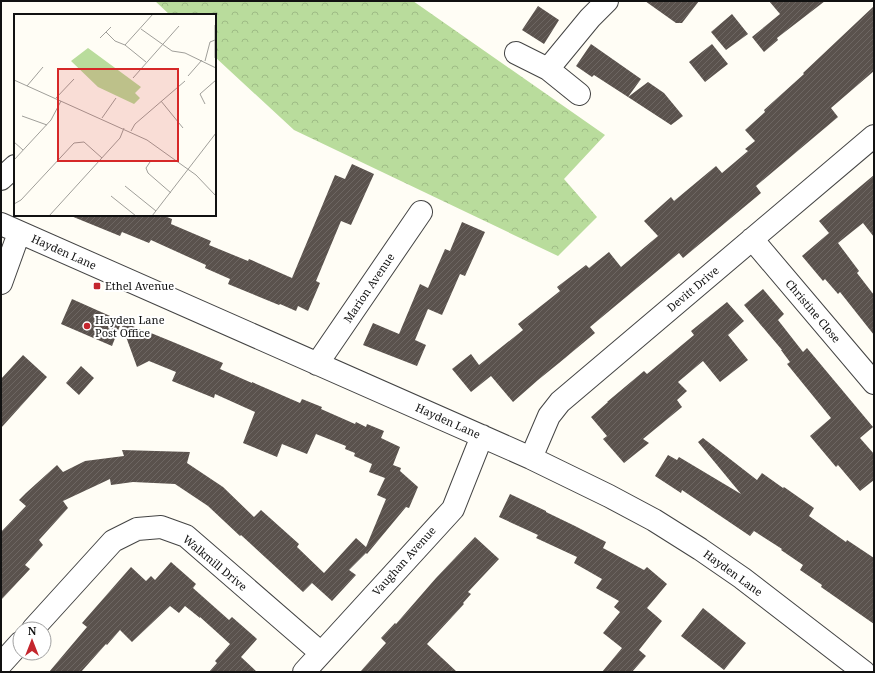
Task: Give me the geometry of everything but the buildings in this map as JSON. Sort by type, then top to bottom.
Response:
[{"type":"street","points":[[548,69],[590,18],[607,1]]},
{"type":"street","points":[[516,53],[548,69],[579,94]]},
{"type":"street","name":"Devitt Drive","points":[[531,458],[549,416],[560,402],[874,136]]},
{"type":"street","points":[[1,179],[14,167]]},
{"type":"street","name":"Marion Avenue","points":[[318,364],[421,212]]},
{"type":"street","points":[[1,283],[10,228]]},
{"type":"street","name":"Hayden Lane","points":[[10,228],[482,436],[609,496],[654,520],[700,549],[742,578],[864,672]]},
{"type":"street","name":"Christine Close","points":[[752,239],[874,383]]},
{"type":"street","name":"Vaughan Avenue","points":[[304,672],[453,509],[482,436]]},
{"type":"street","name":"Walkmill Drive","points":[[40,621],[113,541],[137,529],[161,528],[186,536],[321,653]]},
{"type":"street","points":[[1,664],[12,652]]},
{"type":"green space","points":[[155,1],[413,1],[605,135],[564,179],[597,217],[558,256],[294,130],[216,58],[216,14],[169,14]]},
{"type":"place","name":"Ethel Avenue","points":[[97,286]]},
{"type":"place","name":"Hayden Lane Post Office","points":[[87,326]]}]
